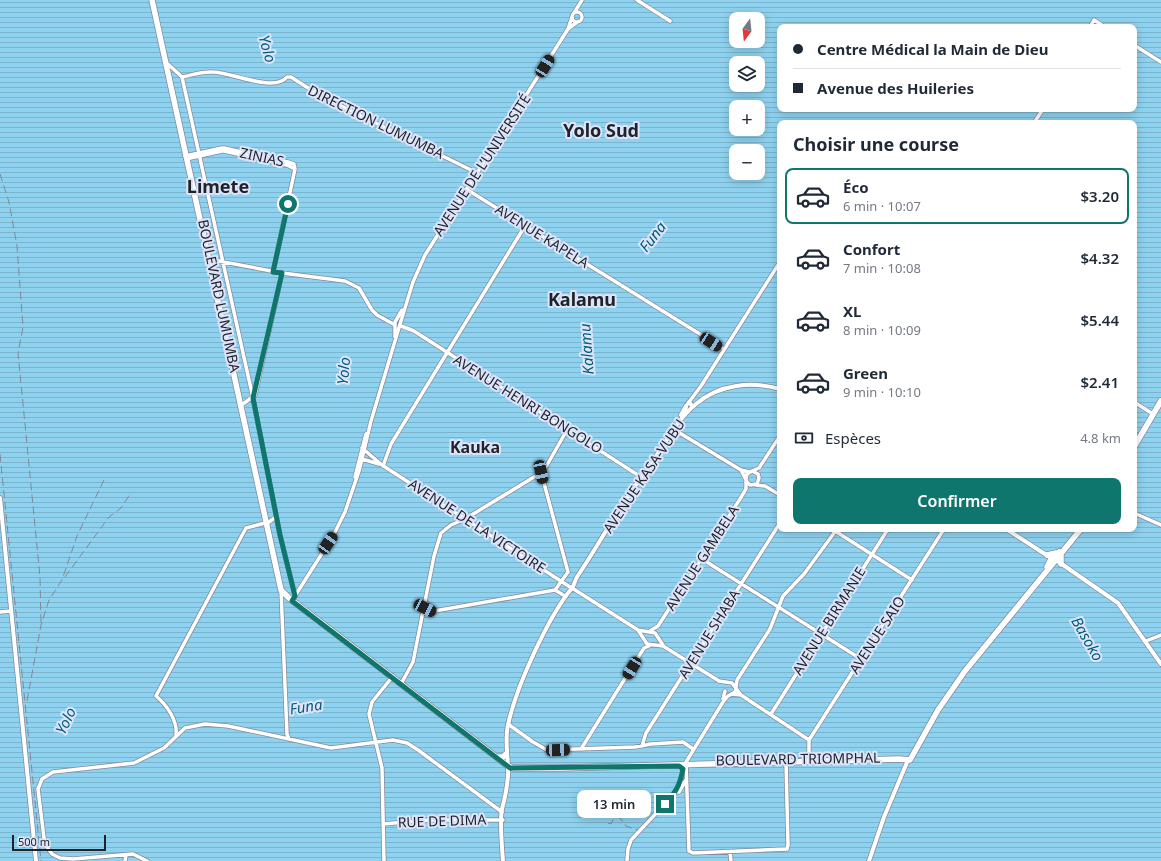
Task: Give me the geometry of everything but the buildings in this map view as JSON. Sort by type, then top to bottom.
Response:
[{"type":"highway","name":"BOULEVARD LUMUMBA","points":[[153,0],[187,157]]},
{"type":"highway","name":"BOULEVARD LUMUMBA","points":[[153,0],[243,404],[260,488]]},
{"type":"highway","name":"BOULEVARD LUMUMBA","points":[[210,259],[260,488],[288,596]]},
{"type":"highway","points":[[1137,438],[1161,400]]},
{"type":"highway","points":[[1137,442],[1152,414]]},
{"type":"highway","points":[[901,758],[904,761],[909,759],[938,710],[961,677],[1052,561],[1077,532]]},
{"type":"highway","points":[[1052,561],[1061,551]]},
{"type":"highway","points":[[284,602],[288,596],[499,757],[508,771]]},
{"type":"highway","points":[[454,724],[508,771]]},
{"type":"highway","points":[[499,757],[503,757],[506,753]]},
{"type":"highway","name":"BOULEVARD TRIOMPHAL","points":[[508,771],[515,766],[684,768],[809,760],[909,759]]},
{"type":"highway","name":"BOULEVARD TRIOMPHAL","points":[[508,771],[674,765],[684,768]]},
{"type":"main road","name":"AVENUE KASA-VUBU","points":[[503,861],[502,812],[506,796],[508,771],[506,753],[508,724],[532,660],[565,596],[641,477],[689,407],[716,392],[737,386],[756,385],[777,388]]},
{"type":"main road","points":[[677,423],[681,415],[689,407]]},
{"type":"main road","points":[[0,498],[36,861]]},
{"type":"main road","points":[[1010,532],[1052,561],[1080,576],[1118,603],[1161,664]]},
{"type":"main road","points":[[870,861],[884,817],[909,759]]},
{"type":"street","points":[[568,30],[582,0]]},
{"type":"street","points":[[637,0],[670,21]]},
{"type":"street","points":[[575,13],[573,21],[576,23]]},
{"type":"street","points":[[568,30],[576,23],[580,22],[582,18],[581,14],[575,13]]},
{"type":"street","points":[[1092,24],[1094,20],[1100,24]]},
{"type":"street","name":"AVENUE DE L’UNIVERSITÉ","points":[[288,596],[338,528],[345,512],[360,468],[361,458],[365,450],[371,421],[394,345],[399,323],[413,282],[423,259],[472,179],[568,30]]},
{"type":"street","points":[[1137,47],[1161,62]]},
{"type":"street","points":[[168,64],[182,77],[253,398],[276,517],[288,596]]},
{"type":"street","name":"DIRECTION LUMUMBA","points":[[182,77],[214,72],[276,83],[283,81],[287,77],[291,78],[319,95],[472,170],[478,171]]},
{"type":"street","name":"ZINIAS","points":[[199,154],[223,150],[287,164],[294,164],[295,169],[273,272]]},
{"type":"street","points":[[187,157],[199,154]]},
{"type":"street","points":[[472,170],[472,179]]},
{"type":"street","name":"AVENUE KAPELA","points":[[466,189],[613,279],[724,350]]},
{"type":"street","points":[[383,465],[391,444],[434,375],[446,352],[525,226]]},
{"type":"street","points":[[210,259],[222,260],[273,272],[344,281],[359,288],[372,310],[389,321],[399,323]]},
{"type":"street","points":[[689,407],[777,267]]},
{"type":"street","points":[[243,404],[253,398],[282,273]]},
{"type":"street","name":"AVENUE HENRI BONGOLO","points":[[399,323],[414,331],[641,477]]},
{"type":"street","points":[[1137,404],[1152,414]]},
{"type":"street","points":[[371,421],[365,450],[383,465]]},
{"type":"street","points":[[673,429],[741,470],[756,472],[765,486],[777,494]]},
{"type":"street","points":[[384,861],[382,768],[369,712],[372,702],[398,680],[412,665],[440,536],[445,529],[462,518],[541,472],[567,430]]},
{"type":"street","points":[[759,468],[759,478],[755,485],[746,489],[746,480],[751,472],[759,468],[777,441]]},
{"type":"street","points":[[355,482],[361,458],[383,465]]},
{"type":"street","points":[[360,468],[363,465],[373,462]]},
{"type":"street","name":"AVENUE DE LA VICTOIRE","points":[[383,465],[462,518],[638,630]]},
{"type":"street","points":[[741,470],[749,484],[765,486]]},
{"type":"street","points":[[541,472],[568,572],[577,577]]},
{"type":"street","name":"AVENUE GAMBELA","points":[[657,627],[746,489]]},
{"type":"street","points":[[1137,514],[1161,525]]},
{"type":"street","points":[[176,737],[176,728],[172,716],[156,696],[246,528],[268,522],[276,517]]},
{"type":"street","name":"AVENUE SHABA","points":[[642,746],[646,732],[777,528]]},
{"type":"street","points":[[722,702],[732,694],[736,688],[737,680],[766,635],[784,594],[804,574],[834,532]]},
{"type":"street","points":[[838,532],[912,580]]},
{"type":"street","name":"AVENUE BIRMANIE","points":[[771,714],[886,532]]},
{"type":"street","name":"AVENUE SAIO","points":[[809,740],[942,532]]},
{"type":"street","points":[[702,558],[861,659]]},
{"type":"street","points":[[555,590],[568,572]]},
{"type":"street","points":[[423,613],[555,590],[565,596]]},
{"type":"street","name":"BOULEVARD LUMUMBA","points":[[286,708],[288,596]]},
{"type":"street","name":"BOULEVARD LUMUMBA","points":[[284,602],[287,737]]},
{"type":"street","points":[[425,602],[434,610]]},
{"type":"street","points":[[425,608],[434,610]]},
{"type":"street","points":[[0,612],[11,611]]},
{"type":"street","points":[[644,648],[644,639],[649,632],[657,627]]},
{"type":"street","points":[[581,749],[644,648],[652,644],[657,636],[657,627]]},
{"type":"street","points":[[638,630],[649,632],[657,636],[664,646]]},
{"type":"street","points":[[638,630],[644,639],[652,644],[664,646],[719,681],[734,684],[741,695],[809,740],[809,760]]},
{"type":"street","points":[[1146,641],[1161,635]]},
{"type":"street","points":[[1149,646],[1154,639]]},
{"type":"street","points":[[674,796],[692,749],[722,702],[726,685],[737,680]]},
{"type":"street","points":[[719,681],[725,690],[732,694],[741,695]]},
{"type":"street","points":[[147,861],[136,855],[65,859],[52,854],[45,842],[38,787],[44,777],[53,772],[134,764],[164,748],[188,726],[214,724],[287,737],[330,748],[393,740],[407,743],[502,812]]},
{"type":"street","points":[[508,724],[545,750],[642,746],[683,742],[692,749]]},
{"type":"street","points":[[507,731],[516,731]]},
{"type":"street","points":[[684,768],[687,777],[689,851],[693,853],[730,852],[788,848],[786,761]]},
{"type":"street","points":[[628,861],[628,849],[632,838],[679,791],[687,777],[684,768]]},
{"type":"street","points":[[684,768],[684,784],[687,791]]},
{"type":"street","points":[[29,788],[38,787]]},
{"type":"street","points":[[679,791],[687,791]]},
{"type":"street","name":"RUE DE DIMA","points":[[383,824],[430,820],[502,820]]},
{"type":"street","points":[[730,852],[731,861]]},
{"type":"street","points":[[125,861],[127,855]]},
{"type":"street","points":[[127,855],[143,861]]},
{"type":"water","points":[[0,0],[1161,0],[1161,861],[0,861]]},
{"type":"railway","points":[[0,174],[9,202],[17,246],[23,327],[18,353],[40,577],[41,625]]},
{"type":"railway","points":[[0,454],[41,861]]},
{"type":"railway","points":[[27,701],[41,625],[49,600],[62,580],[77,536],[104,480]]},
{"type":"railway","points":[[65,577],[109,517],[121,508],[130,494]]},
{"type":"railway","points":[[608,823],[611,824],[613,820],[618,817],[626,826],[638,830]]},
{"type":"district","name":"Yolo Sud","points":[[601,131]]},
{"type":"district","name":"Limete","points":[[218,187]]},
{"type":"district","name":"Kalamu","points":[[582,300]]},
{"type":"district","name":"Kauka","points":[[475,447]]},
{"type":"route","points":[[288,204],[273,272],[282,273],[255,396],[253,398],[280,535],[295,596],[292,601],[509,767],[674,765],[682,767],[683,769],[680,784],[677,791],[665,804]]},
{"type":"water label","name":"Yolo","points":[[267,49]]},
{"type":"water label","name":"Funa","points":[[653,237]]},
{"type":"water label","name":"Yolo","points":[[344,371]]},
{"type":"water label","name":"Basoko","points":[[1087,639]]},
{"type":"water label","name":"Funa","points":[[306,707]]},
{"type":"water label","name":"Yolo","points":[[66,721]]}]
